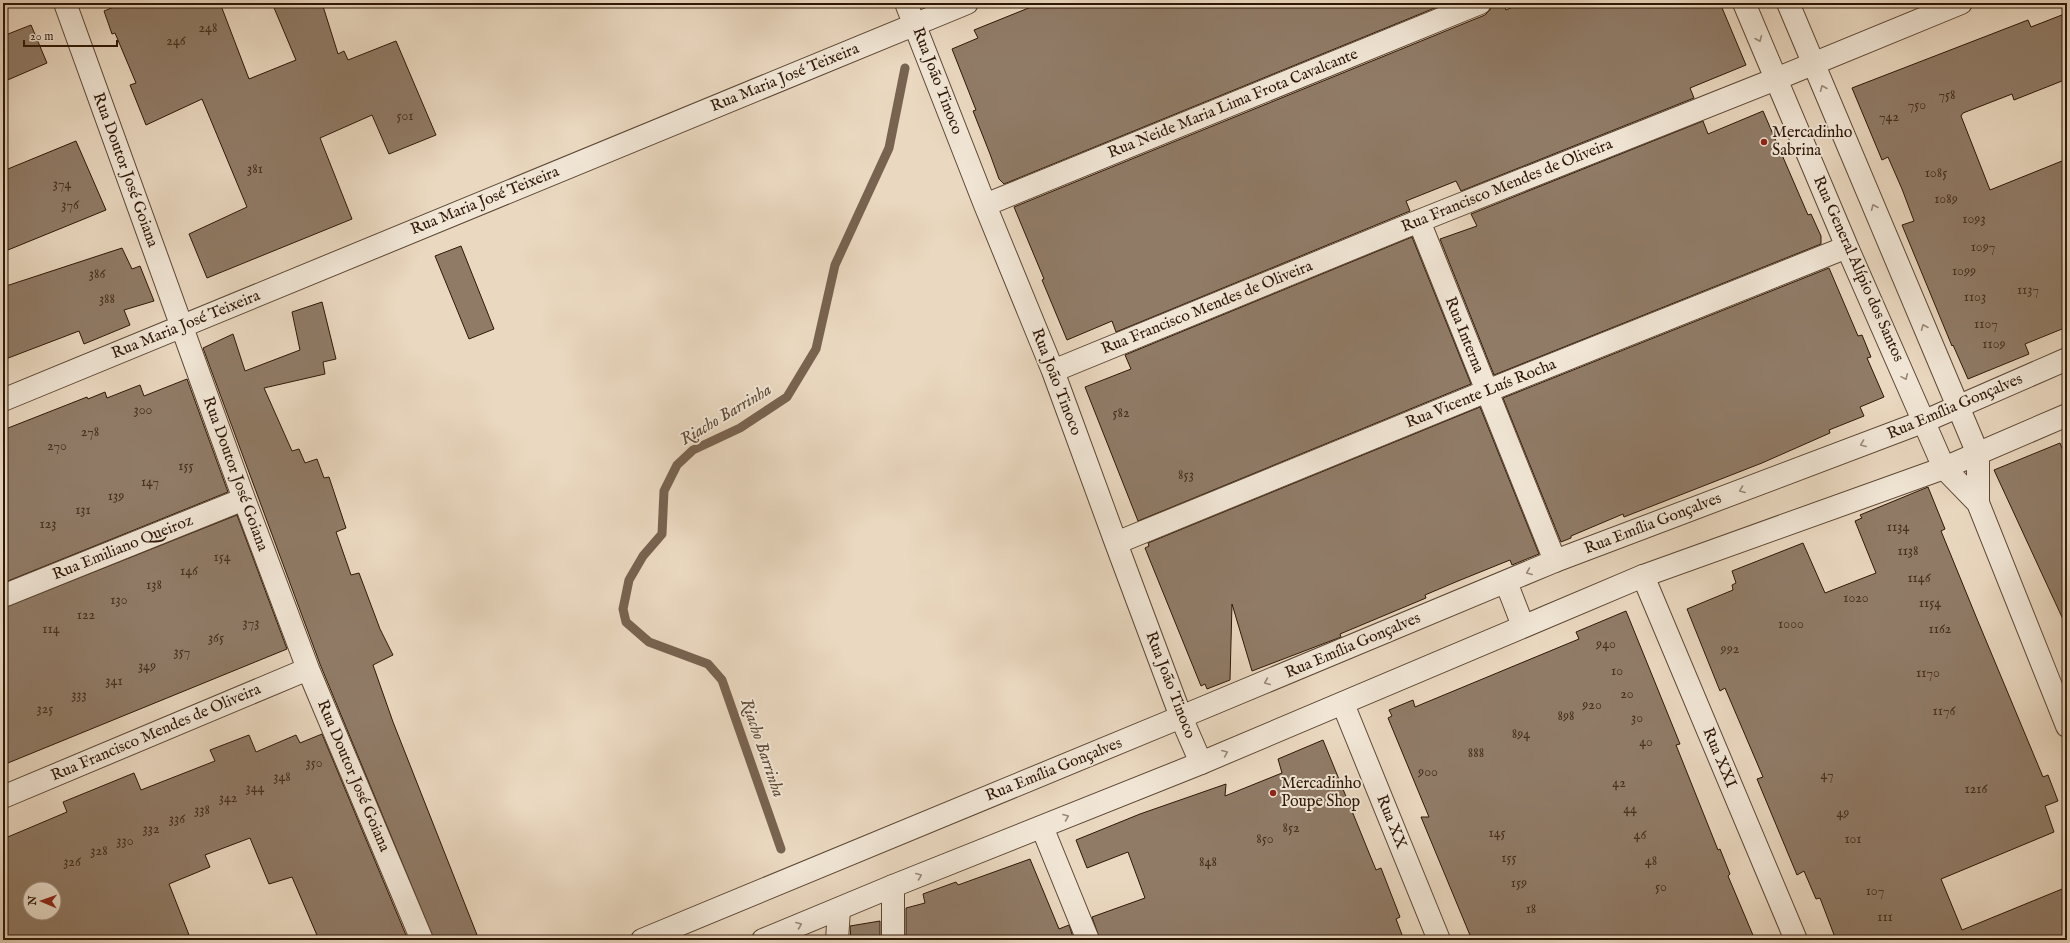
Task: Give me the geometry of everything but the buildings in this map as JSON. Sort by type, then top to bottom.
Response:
[{"type":"street","name":"Rua Doutor José Goiana","points":[[64,3],[244,499],[308,669],[422,940]]},
{"type":"street","name":"Rua João Tinoco","points":[[906,3],[985,205],[1053,371],[1116,543],[1201,764]]},
{"type":"street","name":"Rua Maria José Teixeira","points":[[3,400],[967,3]]},
{"type":"street","name":"Rua Neide Maria Lima Frota Cavalcante","points":[[985,205],[1480,3]]},
{"type":"street","name":"Rua General Alípio dos Santos","points":[[1744,3],[1847,247],[1925,421],[1944,468],[1978,503]]},
{"type":"street","name":"Rua General Alípio dos Santos","points":[[1788,3],[1978,454],[1978,503],[2067,726]]},
{"type":"street","name":"Rua Francisco Mendes de Oliveira","points":[[1053,371],[1419,220],[1776,79],[1961,3]]},
{"type":"street","name":"Rua Interna","points":[[1419,220],[1555,561]]},
{"type":"street","name":"Rua Vicente Luís Rocha","points":[[1116,543],[1487,391],[1847,247]]},
{"type":"street","name":"Rua Emília Gonçalves","points":[[642,940],[1555,561],[1958,408],[2067,359]]},
{"type":"street","points":[[763,940],[893,886],[1201,764],[1642,576],[1944,468],[2067,415]]},
{"type":"street","name":"Rua Emiliano Queiroz","points":[[3,596],[244,499]]},
{"type":"street","name":"Rua XXI","points":[[1642,576],[1796,940]]},
{"type":"street","points":[[1506,582],[1523,626]]},
{"type":"street","name":"Rua Francisco Mendes de Oliveira","points":[[3,798],[308,669]]},
{"type":"street","name":"Rua XX","points":[[1343,704],[1439,940]]},
{"type":"street","points":[[1042,827],[1088,940]]},
{"type":"street","points":[[893,886],[893,940]]},
{"type":"street","points":[[837,940],[839,909]]},
{"type":"waterway","name":"Riacho Barrinha","points":[[781,849],[722,680],[708,664],[649,642],[626,622],[623,609],[629,580],[643,556],[662,534],[664,491],[677,465],[693,450],[740,428],[787,397],[816,349],[835,265],[889,148],[905,68]]},
{"type":"place","name":"Mercadinho Sabrina","points":[[1764,142]]},
{"type":"place","name":"Mercadinho Poupe Shop","points":[[1273,793]]}]
